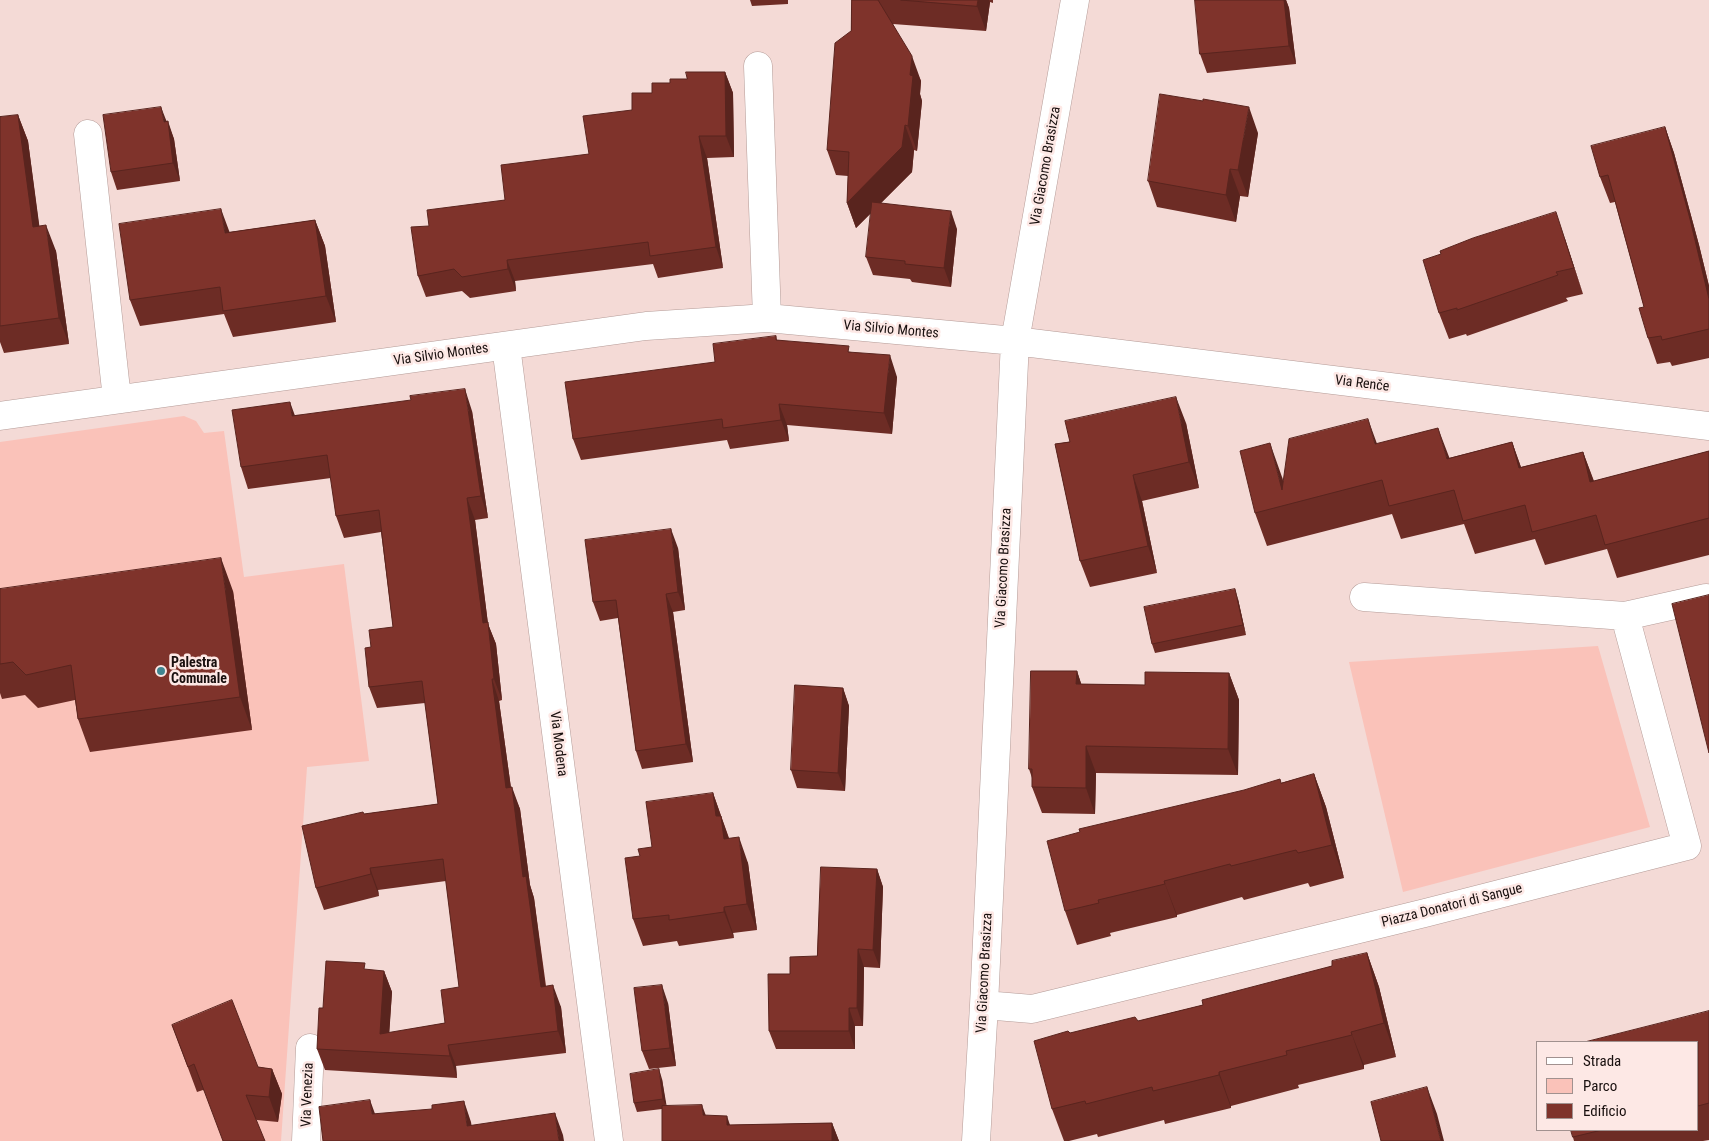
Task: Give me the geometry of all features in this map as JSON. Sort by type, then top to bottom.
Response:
[{"type":"street","name":"Via Giacomo Brasizza","points":[[976,1141],[1015,341],[1075,0]]},
{"type":"street","points":[[758,66],[766,318]]},
{"type":"street","points":[[88,134],[117,399]]},
{"type":"street","name":"Via Silvio Montes","points":[[0,416],[646,326],[766,318],[1015,341]]},
{"type":"street","name":"Via Renče","points":[[1015,341],[1709,426]]},
{"type":"street","name":"Via Modena","points":[[506,346],[609,1141]]},
{"type":"street","points":[[1364,597],[1625,616],[1706,598]]},
{"type":"street","name":"Piazza Donatori di Sangue","points":[[984,1006],[1032,1009],[1425,913],[1687,846],[1625,616]]},
{"type":"street","name":"Via Venezia","points":[[306,1141],[310,1048]]},
{"type":"green space","points":[[184,416],[196,421],[204,433],[224,431],[244,577],[344,564],[369,761],[307,767],[281,1141],[0,1141],[0,442]]},
{"type":"green space","points":[[1598,646],[1650,827],[1403,892],[1349,662]]},
{"type":"building","points":[[852,0],[878,0],[912,56],[910,75],[913,76],[908,126],[905,125],[902,147],[847,203],[849,152],[827,150],[835,43],[851,31]]},
{"type":"building","points":[[901,0],[978,0],[977,6]]},
{"type":"building","points":[[1195,0],[1284,0],[1289,46],[1200,54]]},
{"type":"building","points":[[686,72],[725,72],[726,136],[699,136],[716,247],[650,256],[648,242],[507,260],[508,269],[462,277],[454,269],[418,276],[411,227],[429,226],[427,210],[505,200],[501,165],[589,154],[583,116],[632,110],[632,93],[652,93],[652,83],[670,83],[670,79],[687,79]]},
{"type":"building","points":[[1160,94],[1249,107],[1238,170],[1230,169],[1226,195],[1148,181]]},
{"type":"building","points":[[161,107],[164,122],[168,121],[173,163],[111,172],[103,115]]},
{"type":"building","points":[[18,115],[33,227],[46,225],[59,318],[0,326],[0,117]]},
{"type":"building","points":[[1665,127],[1709,299],[1709,329],[1662,340],[1661,336],[1648,338],[1639,308],[1644,307],[1608,175],[1600,177],[1591,146]]},
{"type":"building","points":[[872,202],[951,211],[944,268],[866,257]]},
{"type":"building","points":[[221,209],[225,233],[315,220],[326,296],[223,311],[220,287],[130,300],[119,224]]},
{"type":"building","points":[[1556,212],[1574,268],[1556,272],[1558,275],[1457,310],[1457,308],[1439,313],[1423,260],[1441,254],[1440,251],[1473,238]]},
{"type":"building","points":[[776,336],[776,340],[849,346],[848,352],[890,355],[884,413],[779,404],[781,420],[723,428],[722,419],[573,439],[565,382],[715,362],[713,344]]},
{"type":"building","points":[[465,389],[481,496],[467,498],[483,623],[488,622],[494,679],[492,679],[506,788],[512,787],[523,877],[526,876],[541,987],[553,985],[558,1031],[448,1045],[450,1056],[317,1049],[319,1008],[323,1008],[326,961],[365,963],[364,969],[384,971],[380,1034],[445,1023],[441,990],[459,987],[443,859],[370,868],[371,874],[316,888],[302,826],[363,812],[364,814],[438,804],[422,681],[369,687],[365,648],[371,647],[369,630],[393,627],[379,510],[336,516],[327,455],[241,467],[232,410],[290,402],[292,416],[411,400],[410,396]]},
{"type":"building","points":[[1176,397],[1189,462],[1133,475],[1148,546],[1080,561],[1055,444],[1070,442],[1065,421]]},
{"type":"building","points":[[1368,419],[1375,444],[1438,428],[1447,459],[1512,442],[1519,468],[1583,452],[1590,482],[1709,451],[1709,518],[1605,545],[1596,515],[1532,532],[1525,505],[1463,521],[1454,490],[1389,506],[1382,480],[1255,513],[1240,451],[1270,443],[1282,490],[1289,439]]},
{"type":"building","points":[[671,529],[678,592],[666,594],[686,744],[636,751],[616,600],[593,602],[585,540]]},
{"type":"building","points":[[221,558],[240,697],[78,719],[71,665],[26,675],[13,662],[0,664],[0,589]]},
{"type":"building","points":[[1235,589],[1243,625],[1152,644],[1144,607]]},
{"type":"building","points":[[1709,595],[1709,753],[1672,604]]},
{"type":"building","points":[[1031,671],[1077,671],[1076,684],[1145,685],[1145,672],[1229,673],[1228,749],[1086,746],[1086,788],[1032,787],[1032,769],[1029,769]]},
{"type":"building","points":[[795,685],[843,688],[838,773],[791,770]]},
{"type":"building","points":[[1314,774],[1332,845],[1298,853],[1296,850],[1231,866],[1230,864],[1164,881],[1165,884],[1098,900],[1099,903],[1065,911],[1047,841],[1080,832],[1079,829],[1244,790],[1280,779],[1281,783]]},
{"type":"building","points":[[713,793],[716,816],[721,816],[724,839],[739,837],[747,904],[724,907],[724,912],[669,920],[669,915],[633,919],[625,858],[640,856],[638,849],[652,847],[646,802]]},
{"type":"building","points":[[821,867],[877,869],[873,950],[858,949],[857,1008],[849,1008],[849,1031],[769,1031],[768,974],[790,974],[790,957],[817,956]]},
{"type":"building","points":[[1367,953],[1384,1023],[1351,1032],[1352,1035],[1286,1051],[1287,1055],[1219,1072],[1219,1075],[1153,1091],[1152,1087],[1086,1104],[1085,1101],[1052,1109],[1034,1041],[1068,1031],[1070,1033],[1135,1017],[1138,1021],[1203,1005],[1202,1000],[1332,966],[1332,961]]},
{"type":"building","points":[[662,985],[670,1048],[642,1051],[634,988]]},
{"type":"building","points":[[232,1000],[258,1067],[272,1069],[269,1097],[246,1095],[265,1141],[223,1141],[194,1064],[188,1067],[172,1025]]},
{"type":"building","points":[[1709,1011],[1709,1103],[1699,1106],[1699,1041],[1589,1041]]},
{"type":"building","points":[[659,1069],[663,1099],[634,1103],[630,1074]]},
{"type":"building","points":[[1427,1087],[1441,1141],[1381,1141],[1371,1102]]},
{"type":"building","points":[[370,1100],[372,1114],[432,1109],[432,1105],[464,1101],[467,1126],[555,1113],[559,1141],[323,1141],[319,1107]]},
{"type":"building","points":[[702,1105],[703,1115],[727,1116],[727,1125],[832,1123],[832,1141],[662,1141],[662,1106]]},
{"type":"building","points":[[1571,1131],[1598,1131],[1573,1137]]},
{"type":"place","name":"Palestra Comunale","points":[[161,671]]}]
